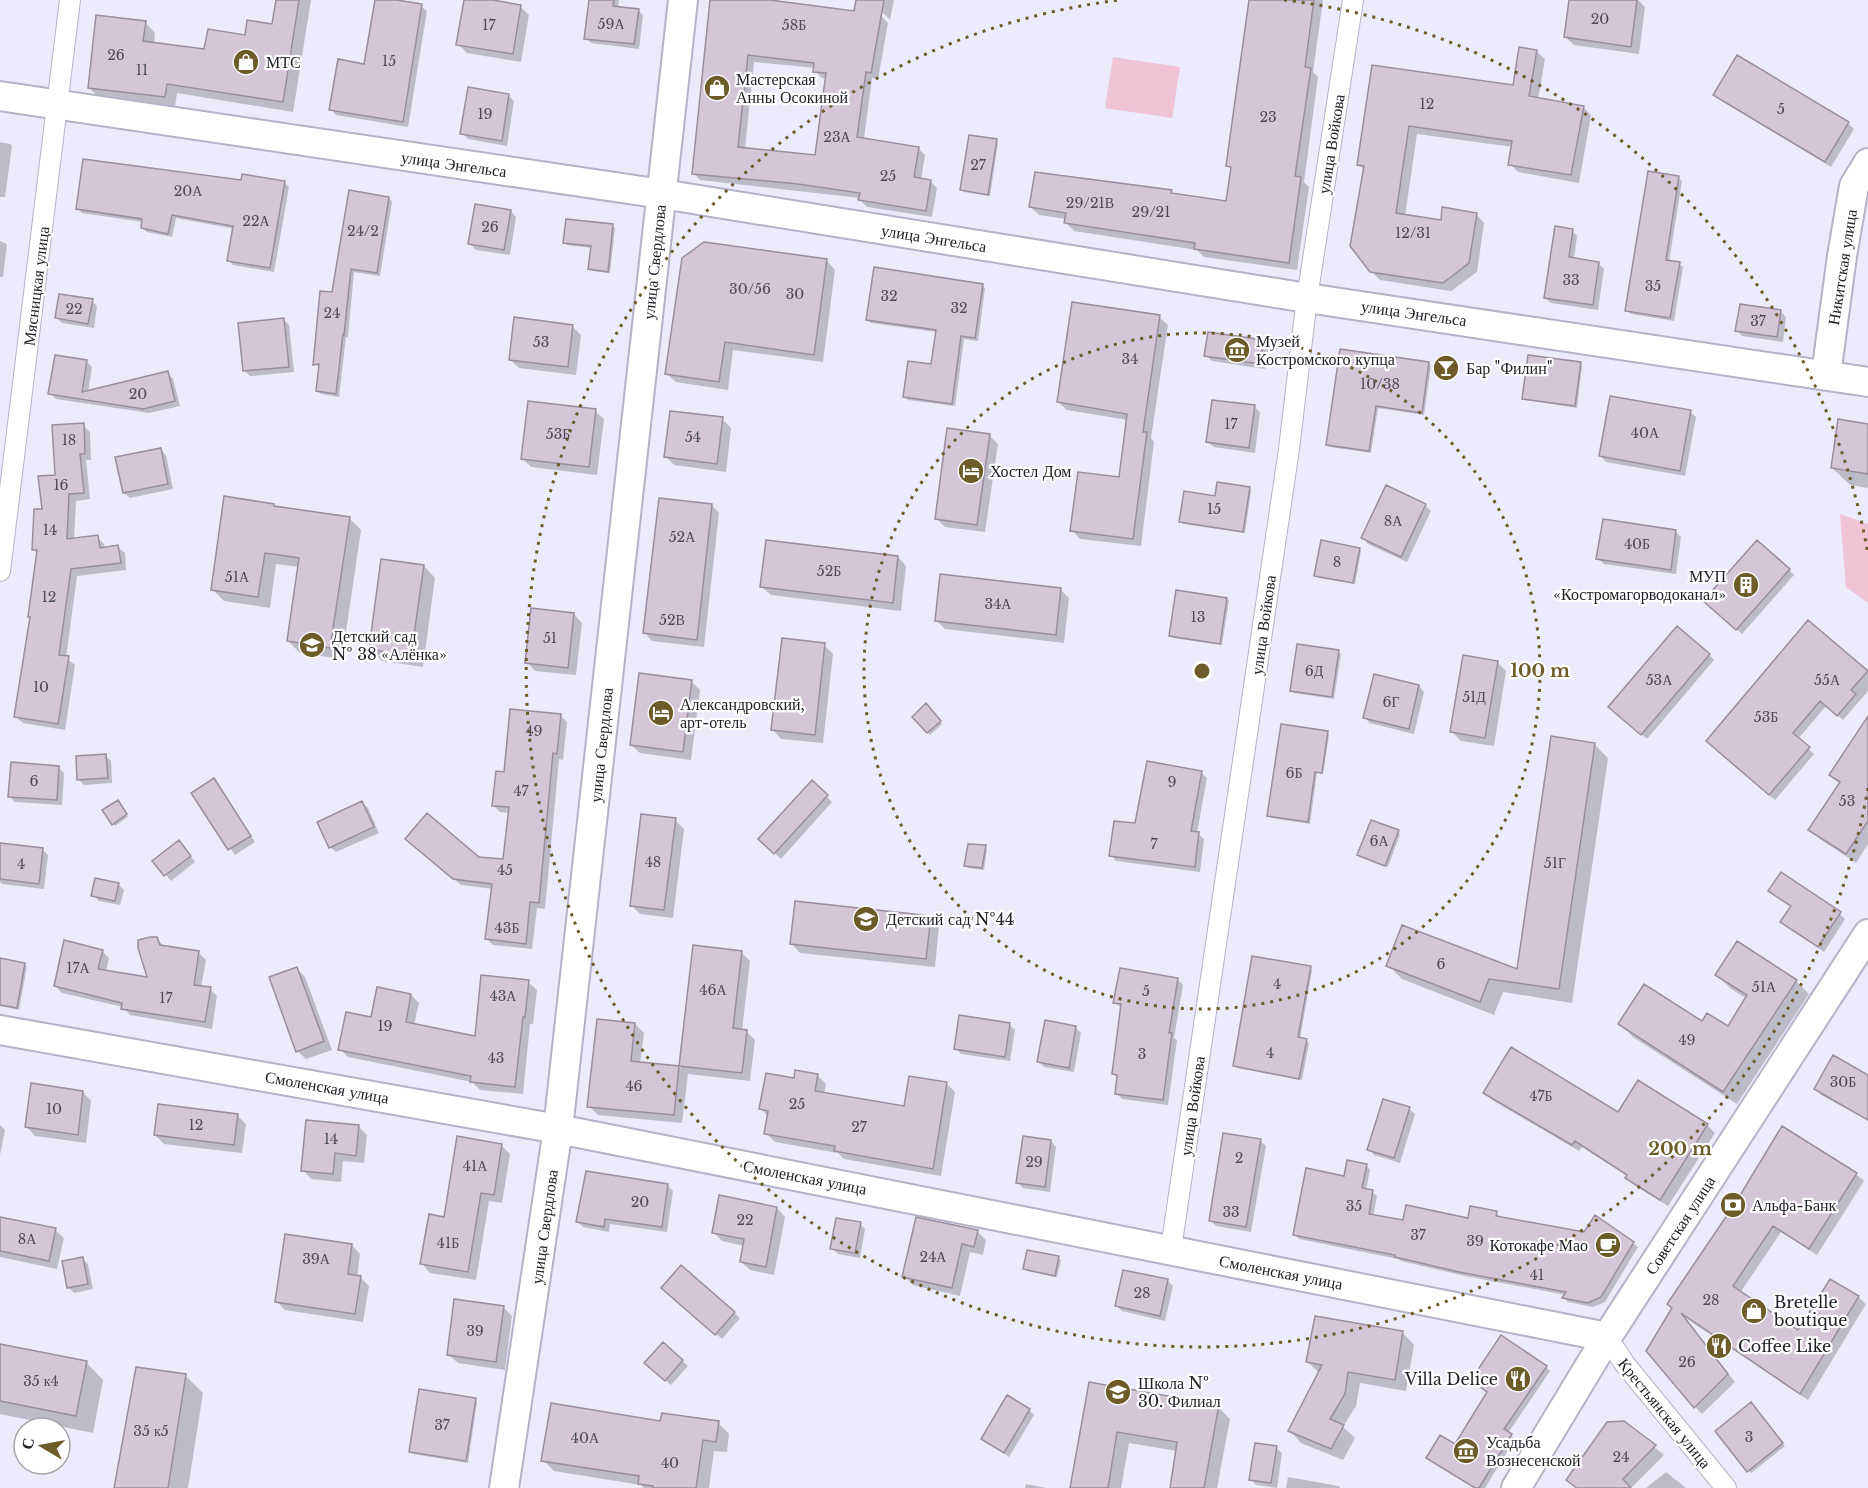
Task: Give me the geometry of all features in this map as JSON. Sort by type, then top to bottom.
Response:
[{"type":"street","name":"Мясницкая улица","points":[[0,572],[70,0]]},
{"type":"street","name":"улица Свердлова","points":[[504,1488],[558,1129],[683,0]]},
{"type":"street","name":"улица Войкова","points":[[1171,1249],[1289,449],[1307,298],[1353,0]]},
{"type":"street","name":"улица Энгельса","points":[[0,96],[662,194],[1307,298],[1868,382]]},
{"type":"street","name":"Никитская улица","points":[[1826,375],[1854,186],[1868,163]]},
{"type":"street","name":"Советская улица","points":[[1516,1488],[1607,1337],[1868,934]]},
{"type":"street","name":"Смоленская улица","points":[[0,1030],[558,1129],[1607,1337]]},
{"type":"street","name":"Крестьянская улица","points":[[1607,1337],[1624,1363],[1726,1488]]},
{"type":"shaded area","points":[[1113,57],[1180,67],[1172,118],[1105,108]]},
{"type":"shaded area","points":[[1840,514],[1868,524],[1868,603],[1846,587]]},
{"type":"building","points":[[276,0],[299,0],[283,102],[167,84],[165,97],[88,88],[96,15],[146,21],[143,41],[204,49],[208,29],[245,35],[247,20],[272,24]]},
{"type":"building","points":[[375,0],[397,0],[422,4],[403,122],[329,110],[338,59],[364,64]]},
{"type":"building","points":[[464,0],[493,0],[521,5],[513,54],[456,45]]},
{"type":"building","points":[[589,0],[614,0],[613,6],[639,9],[634,44],[584,39]]},
{"type":"building","points":[[710,0],[770,0],[854,11],[856,0],[884,0],[871,73],[866,72],[857,137],[919,147],[914,177],[931,180],[926,211],[858,200],[860,193],[798,184],[692,174]],"holes":[[[748,55],[814,63],[813,72],[826,73],[815,155],[738,147]]]},
{"type":"building","points":[[1249,0],[1314,0],[1305,67],[1311,68],[1295,176],[1301,177],[1289,263],[1194,249],[1195,243],[1064,223],[1066,213],[1029,207],[1035,172],[1172,190],[1171,193],[1226,201],[1231,167],[1226,166]]},
{"type":"building","points":[[1569,0],[1637,0],[1631,47],[1564,37]]},
{"type":"building","points":[[1519,47],[1537,50],[1529,96],[1584,106],[1571,175],[1508,165],[1512,141],[1409,126],[1396,213],[1441,220],[1442,207],[1477,213],[1469,263],[1443,283],[1370,272],[1350,246],[1364,166],[1357,165],[1372,65],[1513,85]]},
{"type":"building","points":[[1737,55],[1849,122],[1825,162],[1713,95]]},
{"type":"building","points":[[468,87],[509,94],[502,141],[460,134]]},
{"type":"building","points":[[969,135],[997,139],[988,195],[960,190]]},
{"type":"building","points":[[83,159],[241,180],[242,174],[285,181],[270,268],[227,261],[233,226],[172,215],[168,234],[141,228],[142,219],[76,209]]},
{"type":"building","points":[[1648,171],[1679,176],[1666,260],[1680,262],[1670,318],[1625,311]]},
{"type":"building","points":[[349,190],[389,197],[377,273],[351,269],[336,394],[316,391],[319,364],[313,365],[320,291],[332,292]]},
{"type":"building","points":[[475,204],[511,210],[504,250],[468,244]]},
{"type":"building","points":[[566,219],[613,224],[608,272],[588,269],[591,246],[563,243]]},
{"type":"building","points":[[1555,226],[1573,229],[1569,257],[1599,262],[1593,305],[1544,298]]},
{"type":"building","points":[[704,242],[827,259],[814,355],[725,342],[719,382],[665,374],[682,258]]},
{"type":"building","points":[[874,267],[983,284],[975,338],[961,336],[952,404],[903,397],[908,361],[931,364],[936,330],[866,320]]},
{"type":"building","points":[[59,294],[93,299],[88,324],[55,318]]},
{"type":"building","points":[[1072,302],[1160,315],[1143,432],[1147,432],[1133,539],[1070,531],[1078,472],[1119,477],[1127,414],[1057,402]]},
{"type":"building","points":[[1740,304],[1781,310],[1777,337],[1735,331]]},
{"type":"building","points":[[514,317],[573,325],[568,367],[509,360]]},
{"type":"building","points":[[284,318],[289,367],[243,371],[238,323]]},
{"type":"building","points":[[1208,332],[1264,340],[1260,364],[1204,356]]},
{"type":"building","points":[[1340,349],[1429,362],[1422,413],[1376,406],[1369,451],[1326,445]]},
{"type":"building","points":[[55,355],[87,360],[82,392],[168,371],[175,401],[143,409],[48,394]]},
{"type":"building","points":[[1528,355],[1581,362],[1575,406],[1522,399]]},
{"type":"building","points":[[1610,396],[1691,410],[1680,471],[1599,456]]},
{"type":"building","points":[[1212,400],[1255,405],[1249,448],[1206,442]]},
{"type":"building","points":[[528,401],[596,409],[589,467],[521,459]]},
{"type":"building","points":[[670,411],[723,417],[717,464],[664,457]]},
{"type":"building","points":[[1838,419],[1868,424],[1868,474],[1831,468]]},
{"type":"building","points":[[84,423],[85,454],[80,454],[84,493],[69,494],[67,539],[98,535],[100,548],[118,545],[121,563],[71,569],[59,655],[69,656],[58,724],[14,717],[30,617],[28,617],[37,550],[32,550],[34,509],[42,509],[38,476],[55,475],[52,425]]},
{"type":"building","points":[[947,428],[990,434],[977,525],[935,519]]},
{"type":"building","points":[[161,448],[168,484],[123,493],[115,457]]},
{"type":"building","points":[[1217,482],[1250,487],[1243,532],[1179,522],[1184,491],[1215,496]]},
{"type":"building","points":[[1386,485],[1426,504],[1401,557],[1361,538]]},
{"type":"building","points":[[224,496],[350,517],[330,648],[287,641],[299,558],[265,553],[258,597],[211,590]]},
{"type":"building","points":[[659,498],[712,504],[697,640],[643,633]]},
{"type":"building","points":[[1603,519],[1676,530],[1671,570],[1596,559]]},
{"type":"building","points":[[766,540],[898,556],[893,603],[760,587]]},
{"type":"building","points":[[1321,540],[1360,548],[1353,583],[1314,576]]},
{"type":"building","name":"МУП «Костромагорводоканал»","points":[[1757,540],[1790,569],[1736,630],[1703,601]]},
{"type":"building","points":[[381,559],[424,565],[411,656],[369,649]]},
{"type":"building","points":[[940,574],[1061,588],[1056,635],[935,621]]},
{"type":"building","points":[[1176,590],[1227,598],[1220,644],[1169,636]]},
{"type":"building","points":[[531,608],[574,613],[568,668],[525,663]]},
{"type":"building","points":[[1808,620],[1868,671],[1851,690],[1856,694],[1837,716],[1820,701],[1793,733],[1810,747],[1769,795],[1706,741]]},
{"type":"building","points":[[1677,626],[1710,654],[1641,735],[1608,707]]},
{"type":"building","points":[[782,638],[825,643],[815,735],[771,730]]},
{"type":"building","points":[[1297,644],[1339,650],[1332,697],[1290,691]]},
{"type":"building","points":[[1463,655],[1498,661],[1485,738],[1450,732]]},
{"type":"building","name":"Александровский, арт-отель","points":[[639,673],[692,680],[683,752],[630,745]]},
{"type":"building","points":[[1374,674],[1419,685],[1409,729],[1363,718]]},
{"type":"building","points":[[926,703],[941,721],[927,733],[912,717]]},
{"type":"building","points":[[510,709],[561,714],[557,754],[553,753],[539,903],[530,902],[526,944],[485,939],[492,884],[453,879],[405,839],[427,813],[479,857],[503,859],[509,807],[492,806],[496,771],[504,772]]},
{"type":"building","points":[[1868,716],[1868,821],[1846,854],[1808,830],[1840,782],[1829,775]]},
{"type":"building","points":[[1281,724],[1328,731],[1322,773],[1315,772],[1308,822],[1267,816]]},
{"type":"building","points":[[1551,736],[1595,743],[1559,989],[1489,979],[1480,1002],[1386,966],[1402,925],[1517,969]]},
{"type":"building","points":[[106,754],[108,778],[77,780],[76,756]]},
{"type":"building","points":[[1147,761],[1202,771],[1191,831],[1199,832],[1195,867],[1109,856],[1114,821],[1135,823]]},
{"type":"building","points":[[11,762],[59,766],[57,800],[8,797]]},
{"type":"building","points":[[214,778],[251,836],[228,850],[191,793]]},
{"type":"building","points":[[812,780],[828,795],[774,854],[758,839]]},
{"type":"building","points":[[118,800],[127,814],[112,825],[102,810]]},
{"type":"building","points":[[362,801],[374,827],[329,848],[317,822]]},
{"type":"building","points":[[641,814],[676,818],[664,910],[630,906]]},
{"type":"building","points":[[1371,820],[1399,830],[1385,866],[1357,855]]},
{"type":"building","points":[[179,840],[191,856],[164,876],[152,861]]},
{"type":"building","points":[[0,843],[43,848],[39,884],[0,879]]},
{"type":"building","points":[[968,844],[986,845],[982,868],[964,866]]},
{"type":"building","points":[[1781,872],[1841,912],[1818,947],[1780,922],[1791,906],[1768,891]]},
{"type":"building","points":[[95,878],[119,883],[115,901],[91,896]]},
{"type":"building","points":[[795,901],[931,916],[926,959],[790,944]]},
{"type":"building","points":[[157,937],[160,945],[199,951],[194,985],[211,987],[205,1022],[121,1009],[122,1003],[54,986],[64,940],[103,950],[98,969],[147,977],[138,948],[138,940]]},
{"type":"building","points":[[1737,941],[1797,980],[1723,1092],[1618,1024],[1644,984],[1702,1021],[1707,1013],[1728,1026],[1747,995],[1715,975]]},
{"type":"building","points":[[693,945],[742,951],[733,1028],[747,1030],[742,1073],[679,1066]]},
{"type":"building","points":[[1252,956],[1311,966],[1298,1037],[1307,1039],[1299,1079],[1233,1066]]},
{"type":"building","points":[[0,958],[25,963],[17,1008],[0,1005]]},
{"type":"building","points":[[297,967],[324,1041],[296,1052],[269,977]]},
{"type":"building","points":[[1120,968],[1178,978],[1169,1033],[1172,1033],[1163,1100],[1115,1094],[1117,1075],[1112,1074],[1121,1004],[1113,1003]]},
{"type":"building","points":[[481,975],[529,980],[515,1087],[470,1082],[471,1076],[338,1050],[346,1012],[371,1017],[377,987],[411,994],[406,1022],[475,1036]]},
{"type":"building","points":[[959,1015],[1010,1023],[1005,1057],[954,1049]]},
{"type":"building","points":[[597,1019],[635,1023],[631,1061],[679,1066],[674,1115],[587,1107]]},
{"type":"building","points":[[1045,1020],[1076,1026],[1069,1068],[1037,1062]]},
{"type":"building","points":[[1511,1047],[1618,1112],[1638,1080],[1708,1124],[1660,1200],[1625,1178],[1627,1175],[1575,1141],[1572,1145],[1483,1093]]},
{"type":"building","points":[[1833,1055],[1868,1075],[1868,1120],[1814,1089]]},
{"type":"building","points":[[795,1070],[818,1074],[815,1091],[904,1106],[909,1076],[947,1082],[933,1169],[834,1151],[835,1146],[764,1134],[768,1111],[759,1109],[766,1073],[794,1078]]},
{"type":"building","points":[[31,1083],[83,1091],[78,1135],[25,1127]]},
{"type":"building","points":[[1383,1099],[1410,1107],[1394,1158],[1367,1150]]},
{"type":"building","points":[[158,1104],[238,1114],[234,1145],[154,1135]]},
{"type":"building","points":[[306,1120],[359,1125],[356,1156],[335,1153],[333,1174],[301,1171]]},
{"type":"building","points":[[1782,1126],[1857,1173],[1809,1249],[1773,1226],[1733,1286],[1798,1330],[1830,1279],[1859,1296],[1800,1394],[1681,1313],[1728,1374],[1694,1408],[1646,1351],[1672,1308],[1667,1304],[1736,1202]]},
{"type":"building","points":[[1223,1133],[1261,1139],[1246,1227],[1209,1221]]},
{"type":"building","points":[[457,1136],[502,1144],[494,1195],[481,1193],[468,1272],[420,1264],[429,1214],[444,1217]]},
{"type":"building","points":[[1023,1136],[1051,1140],[1045,1187],[1016,1183]]},
{"type":"building","points":[[1347,1160],[1367,1164],[1362,1188],[1373,1190],[1369,1214],[1403,1220],[1406,1205],[1468,1218],[1470,1206],[1497,1211],[1496,1216],[1584,1232],[1595,1215],[1634,1242],[1601,1297],[1588,1303],[1562,1298],[1566,1292],[1459,1272],[1395,1257],[1395,1255],[1293,1235],[1306,1168],[1344,1176]]},
{"type":"building","points":[[586,1171],[668,1184],[662,1227],[605,1219],[604,1227],[576,1222]]},
{"type":"building","points":[[719,1195],[777,1207],[766,1267],[740,1262],[744,1239],[712,1233]]},
{"type":"building","points":[[0,1217],[56,1228],[49,1261],[0,1251]]},
{"type":"building","points":[[916,1217],[978,1230],[974,1247],[962,1244],[952,1288],[902,1277]]},
{"type":"building","points":[[836,1218],[861,1222],[855,1253],[830,1249]]},
{"type":"building","points":[[285,1234],[352,1244],[348,1274],[361,1276],[355,1314],[275,1302]]},
{"type":"building","points":[[1027,1250],[1059,1256],[1055,1276],[1023,1269]]},
{"type":"building","points":[[83,1257],[88,1284],[67,1288],[62,1261]]},
{"type":"building","points":[[681,1265],[735,1312],[715,1335],[661,1288]]},
{"type":"building","points":[[1123,1270],[1168,1279],[1160,1316],[1115,1306]]},
{"type":"building","points":[[454,1299],[504,1306],[496,1362],[447,1355]]},
{"type":"building","points":[[1315,1316],[1403,1331],[1395,1380],[1348,1372],[1345,1394],[1330,1419],[1344,1425],[1331,1449],[1288,1431],[1322,1365],[1306,1362]]},
{"type":"building","points":[[1501,1335],[1547,1366],[1504,1429],[1512,1434],[1479,1488],[1475,1488],[1426,1458],[1440,1435],[1455,1444],[1487,1392],[1471,1380]]},
{"type":"building","points":[[663,1342],[683,1360],[665,1381],[644,1363]]},
{"type":"building","points":[[0,1344],[87,1361],[76,1416],[0,1401]]},
{"type":"building","points":[[136,1367],[186,1374],[168,1488],[114,1488]]},
{"type":"building","points":[[1089,1382],[1219,1405],[1204,1488],[1170,1488],[1177,1442],[1117,1432],[1108,1488],[1070,1488]]},
{"type":"building","points":[[419,1389],[476,1398],[466,1461],[409,1452]]},
{"type":"building","points":[[1007,1395],[1030,1409],[1004,1453],[981,1439]]},
{"type":"building","points":[[1751,1402],[1783,1443],[1747,1472],[1715,1431]]},
{"type":"building","points":[[551,1403],[660,1421],[662,1413],[719,1421],[716,1442],[703,1440],[696,1488],[653,1488],[653,1486],[638,1484],[639,1476],[541,1461]]},
{"type":"building","points":[[1624,1421],[1656,1445],[1623,1479],[1631,1488],[1577,1488],[1566,1480],[1607,1422]]},
{"type":"building","points":[[1255,1443],[1277,1446],[1271,1483],[1249,1480]]},
{"type":"place","name":"МТС","points":[[246,62]]},
{"type":"place","name":"Мастерская Анны Осокиной","points":[[717,88]]},
{"type":"place","name":"Музей Костромского купца","points":[[1237,350]]},
{"type":"place","name":"Бар \"Филин\"","points":[[1446,368]]},
{"type":"place","name":"Хостел Дом","points":[[971,471]]},
{"type":"place","name":"МУП «Костромагорводоканал»","points":[[1746,585]]},
{"type":"place","name":"Детский сад № 38 «Алёнка»","points":[[312,645]]},
{"type":"place","name":"Александровский, арт-отель","points":[[661,713]]},
{"type":"place","name":"Детский сад №44","points":[[866,919]]},
{"type":"place","name":"Альфа-Банк","points":[[1733,1205]]},
{"type":"place","name":"Котокафе Мао","points":[[1608,1245]]},
{"type":"place","name":"Bretelle boutique","points":[[1754,1311]]},
{"type":"place","name":"Coffee Like","points":[[1719,1346]]},
{"type":"place","name":"Villa Delice","points":[[1518,1379]]},
{"type":"place","name":"Школа № 30. Филиал","points":[[1118,1392]]},
{"type":"place","name":"Усадьба Вознесенской","points":[[1466,1451]]}]
